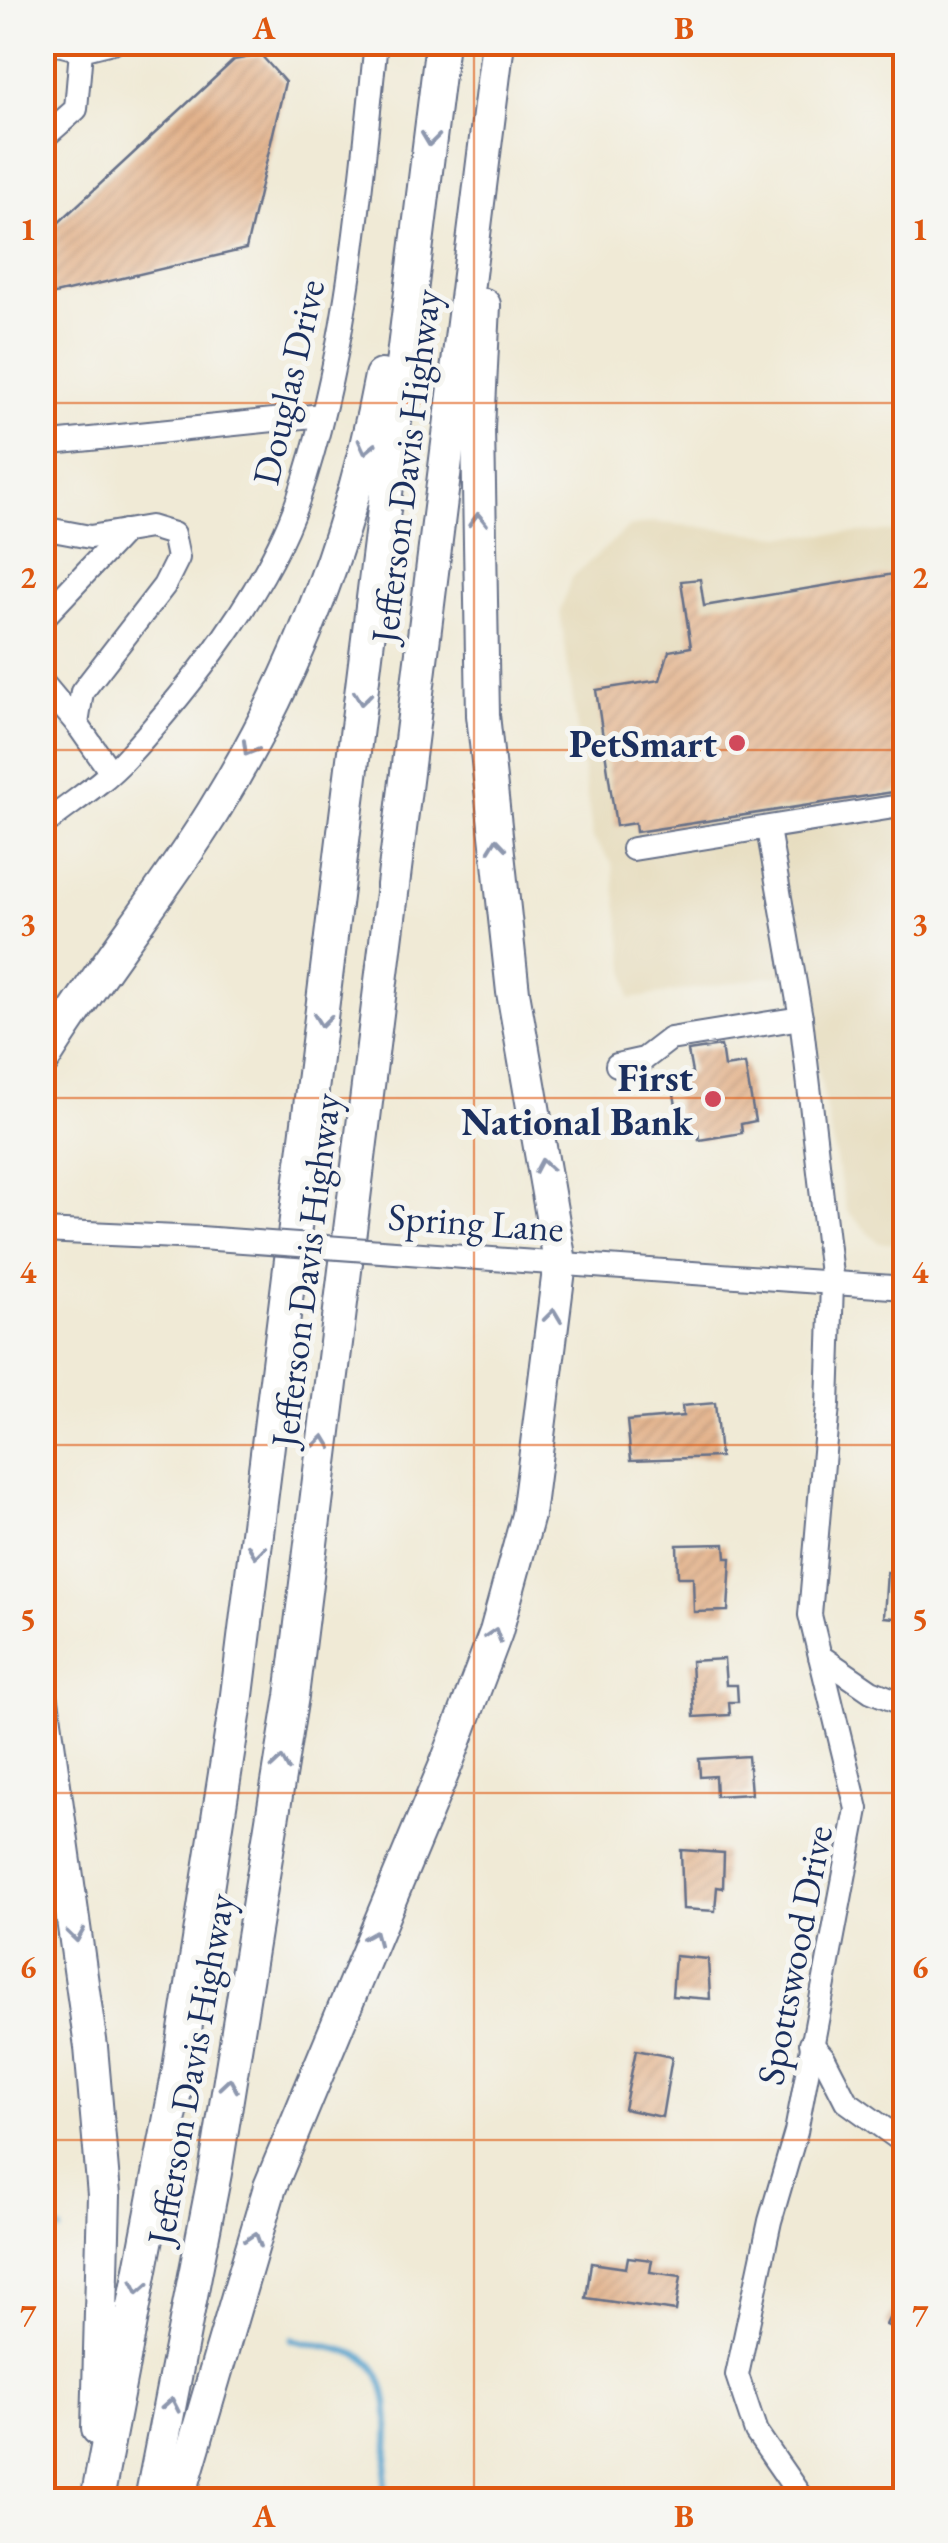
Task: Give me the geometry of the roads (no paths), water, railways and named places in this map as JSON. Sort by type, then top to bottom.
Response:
[{"type":"highway","name":"Jefferson Davis Highway","points":[[98,2494],[175,2091],[222,1802],[442,42]]},
{"type":"highway","name":"Jefferson Davis Highway","points":[[151,2500],[215,2173],[292,1696],[498,42]]},
{"type":"highway","points":[[178,2500],[270,2187],[448,1762],[496,1632],[528,1516],[560,1262],[513,992],[482,715],[478,428],[485,315],[479,191]]},
{"type":"highway","points":[[42,1062],[92,981],[212,814],[277,700],[328,584],[359,479],[382,372],[408,323]]},
{"type":"highway","points":[[42,1700],[91,2046],[104,2195],[104,2306],[96,2384],[98,2494]]},
{"type":"street","points":[[42,46],[58,44],[81,50],[113,42]]},
{"type":"street","name":"Douglas Drive","points":[[42,826],[110,772],[215,650],[260,577],[297,503],[322,415],[357,226],[376,42]]},
{"type":"street","points":[[42,139],[76,109],[81,50]]},
{"type":"street","points":[[42,444],[322,415]]},
{"type":"street","points":[[42,528],[90,537],[150,527],[172,534],[178,558],[164,586],[82,692],[77,724]]},
{"type":"street","points":[[42,618],[125,531]]},
{"type":"street","points":[[42,682],[110,772]]},
{"type":"street","points":[[633,849],[906,805]]},
{"type":"street","name":"Spottswood Drive","points":[[768,829],[801,1018],[832,1283],[828,1405],[810,1615],[857,1808],[796,2132],[770,2220],[737,2375],[756,2432],[803,2500]]},
{"type":"street","points":[[617,1064],[644,1060],[670,1039],[801,1018]]},
{"type":"street","name":"Spring Lane","points":[[42,1230],[906,1288]]},
{"type":"street","points":[[820,1656],[871,1691],[906,1706]]},
{"type":"street","points":[[811,2043],[824,2058],[846,2100],[906,2144]]},
{"type":"waterway","points":[[42,2218],[60,2231]]},
{"type":"waterway","points":[[292,2339],[354,2354],[374,2368],[382,2383],[389,2423],[383,2500]]},
{"type":"place","name":"PetSmart","points":[[737,743]]},
{"type":"place","name":"First National Bank","points":[[713,1099]]}]
